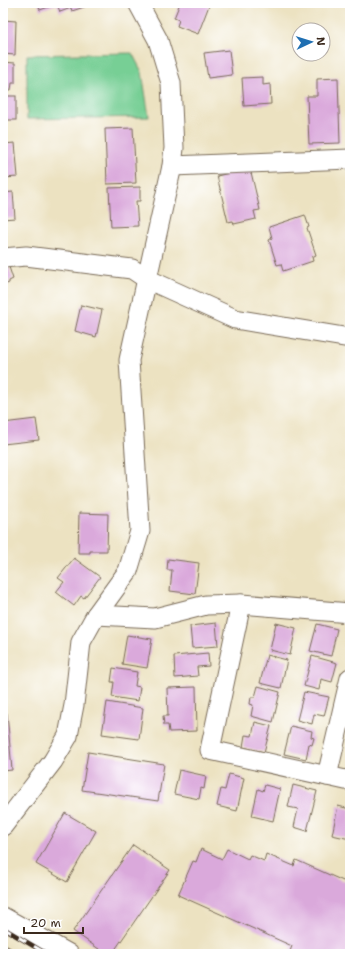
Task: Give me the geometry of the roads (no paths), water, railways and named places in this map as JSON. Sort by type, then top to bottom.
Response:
[{"type":"street","points":[[3,826],[53,760],[68,736],[74,705],[81,642],[96,615],[128,572],[140,531],[129,360],[172,166],[174,148],[171,83],[158,40],[138,3]]},
{"type":"street","points":[[172,166],[350,159]]},
{"type":"street","points":[[3,258],[26,256],[132,269],[146,279],[235,319],[350,338]]},
{"type":"street","points":[[96,615],[155,618],[206,605],[241,604],[350,613]]},
{"type":"street","points":[[241,604],[210,750],[350,781]]},
{"type":"street","points":[[327,776],[350,678]]},
{"type":"street","points":[[3,917],[68,954]]},
{"type":"railway","points":[[3,928],[47,954]]},
{"type":"railway","points":[[3,946],[17,954]]}]
